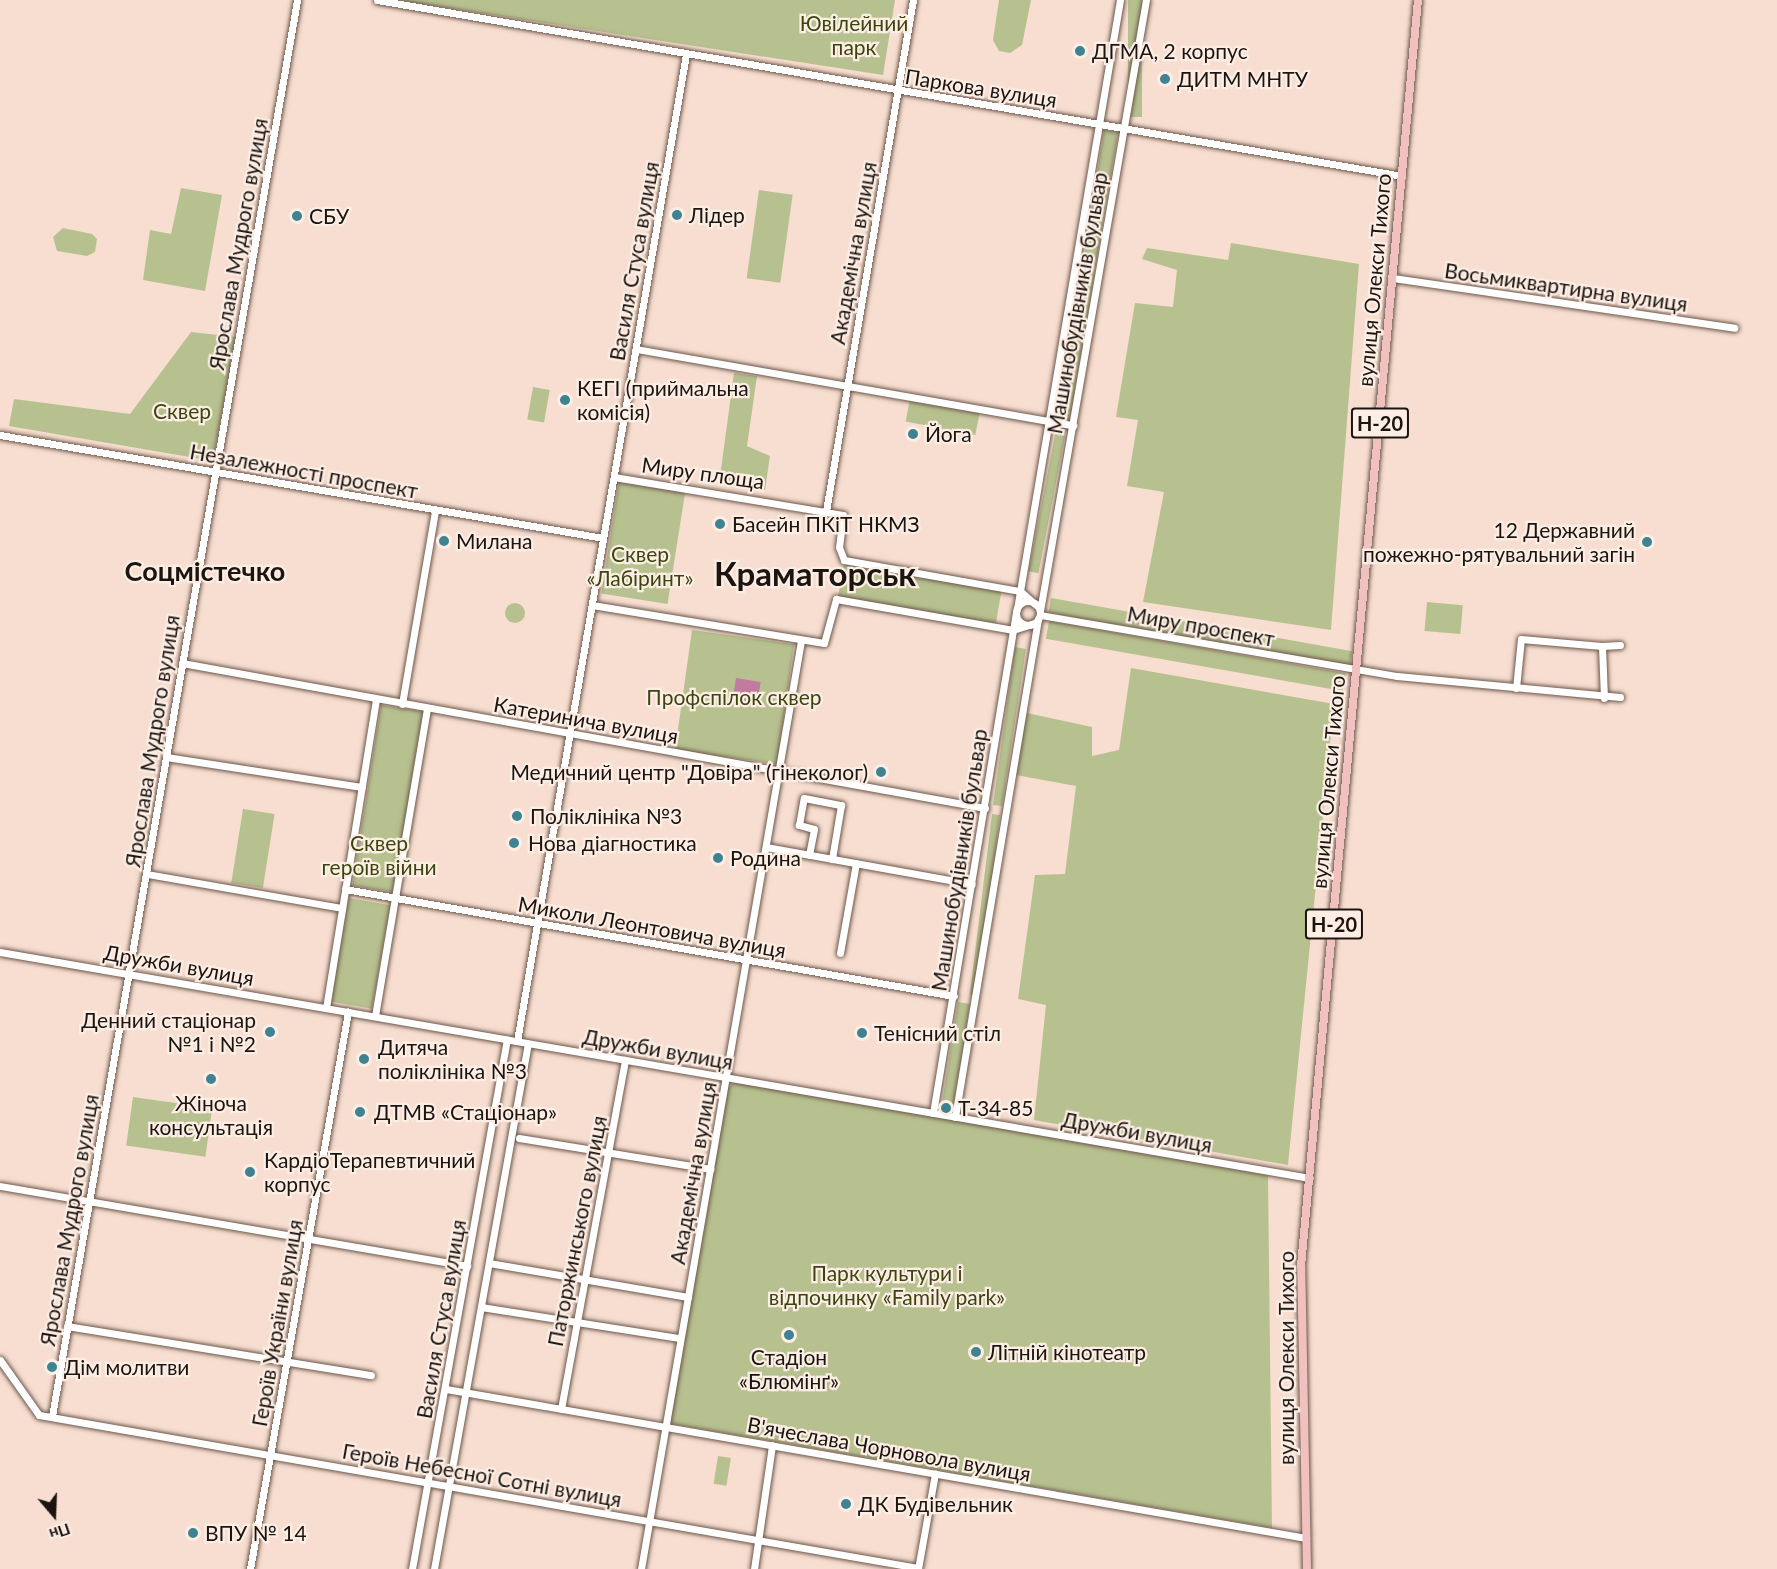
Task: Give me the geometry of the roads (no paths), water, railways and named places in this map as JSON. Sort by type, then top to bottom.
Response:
[{"type":"main road","name":"вулиця Олекси Тихого","points":[[1307,1569],[1300,1306],[1418,0]]},
{"type":"street","name":"Ярослава Мудрого вулиця","points":[[52,1416],[297,0]]},
{"type":"street","name":"Паркова вулиця","points":[[377,0],[896,91],[1402,176]]},
{"type":"street","name":"Академічна вулиця","points":[[826,511],[913,0]]},
{"type":"street","name":"Машинобудівників бульвар","points":[[933,1113],[1120,0]]},
{"type":"street","name":"Машинобудівників бульвар","points":[[955,1117],[1037,615],[1073,425],[1146,0]]},
{"type":"street","name":"Василя Стуса вулиця","points":[[517,1041],[686,54]]},
{"type":"street","name":"Восьмиквартирна вулиця","points":[[1392,278],[1734,328]]},
{"type":"street","points":[[636,350],[1073,425]]},
{"type":"street","name":"Незалежності проспект","points":[[0,435],[603,538]]},
{"type":"street","name":"Миру площа","points":[[614,477],[788,503],[826,511]]},
{"type":"street","points":[[402,704],[435,511]]},
{"type":"street","points":[[826,511],[843,515],[839,547],[844,560],[1020,591],[1037,615]]},
{"type":"street","name":"Миру проспект","points":[[592,605],[824,643],[836,599],[1013,630],[1037,615],[1357,670],[1604,698],[1620,697]]},
{"type":"street","points":[[1026,601],[1037,615],[1021,622],[1016,610],[1026,601]]},
{"type":"street","points":[[1515,688],[1521,639],[1602,646],[1620,645]]},
{"type":"street","name":"Академічна вулиця","points":[[641,1569],[663,1426],[711,1169],[801,641]]},
{"type":"street","points":[[1602,646],[1604,698]]},
{"type":"street","name":"Катеринича вулиця","points":[[182,663],[569,735],[985,808]]},
{"type":"street","points":[[326,1008],[376,699]]},
{"type":"street","points":[[375,1017],[427,709]]},
{"type":"street","points":[[166,757],[362,787]]},
{"type":"street","points":[[809,855],[814,829],[799,825],[804,798],[841,805],[832,859]]},
{"type":"street","points":[[766,847],[972,884]]},
{"type":"street","points":[[840,952],[856,863]]},
{"type":"street","points":[[147,873],[342,908]]},
{"type":"street","name":"Миколи Леонтовича вулиця","points":[[345,889],[954,996]]},
{"type":"street","name":"Дружби вулиця","points":[[0,952],[1310,1178]]},
{"type":"street","name":"Героїв України вулиця","points":[[250,1569],[348,1012]]},
{"type":"street","name":"Василя Стуса вулиця","points":[[412,1569],[507,1039]]},
{"type":"street","name":"Василя Стуса вулиця","points":[[434,1569],[528,1043]]},
{"type":"street","name":"Паторжинського вулиця","points":[[561,1409],[626,1060]]},
{"type":"street","points":[[519,1138],[711,1169]]},
{"type":"street","points":[[0,1186],[309,1237],[467,1266]]},
{"type":"street","points":[[489,1263],[688,1297]]},
{"type":"street","points":[[481,1307],[680,1338]]},
{"type":"street","points":[[67,1326],[371,1375]]},
{"type":"street","name":"Героїв Небесної Сотні вулиця","points":[[0,1360],[39,1415],[918,1569]]},
{"type":"street","name":"В'ячеслава Чорновола вулиця","points":[[446,1389],[1306,1538]]},
{"type":"street","points":[[754,1569],[772,1445]]},
{"type":"street","points":[[918,1569],[935,1474]]},
{"type":"place","name":"ДГМА, 2 корпус","points":[[1080,51]]},
{"type":"place","name":"ДИТМ МНТУ","points":[[1165,79]]},
{"type":"place","name":"Лідер","points":[[677,215]]},
{"type":"place","name":"СБУ","points":[[297,216]]},
{"type":"place","name":"КЕГІ (приймальна комісія)","points":[[565,400]]},
{"type":"place","name":"Йога","points":[[913,434]]},
{"type":"place","name":"Басейн ПКіТ НКМЗ","points":[[720,524]]},
{"type":"place","name":"Милана","points":[[444,541]]},
{"type":"place","name":"12 Державний пожежно-рятувальний загін","points":[[1647,542]]},
{"type":"place","name":"Медичний центр \"Довіра\" (гінеколог)","points":[[881,772]]},
{"type":"place","name":"Поліклініка №3","points":[[517,816]]},
{"type":"place","name":"Нова діагностика","points":[[514,843]]},
{"type":"place","name":"Родина","points":[[718,858]]},
{"type":"place","name":"Денний стаціонар №1 і №2","points":[[270,1032]]},
{"type":"place","name":"Тенісний стіл","points":[[862,1033]]},
{"type":"place","name":"Дитяча поліклініка №3","points":[[364,1059]]},
{"type":"place","name":"Жіноча консультація","points":[[211,1079]]},
{"type":"place","name":"Т-34-85","points":[[946,1108]]},
{"type":"place","name":"ДТМВ «Стаціонар»","points":[[360,1112]]},
{"type":"place","name":"КардіоТерапевтичний корпус","points":[[250,1172]]},
{"type":"place","name":"Стадіон «Блюмінґ»","points":[[789,1335]]},
{"type":"place","name":"Літній кінотеатр","points":[[976,1352]]},
{"type":"place","name":"Дім молитви","points":[[52,1367]]},
{"type":"place","name":"ДК Будівельник","points":[[846,1504]]},
{"type":"place","name":"ВПУ № 14","points":[[193,1533]]},
{"type":"district","name":"Соцмістечко","points":[[205,571]]},
{"type":"district","name":"Краматорськ","points":[[815,574]]},
{"type":"park label","name":"Ювілейний парк","points":[[854,35]]},
{"type":"park label","name":"Сквер","points":[[182,411]]},
{"type":"park label","name":"Сквер «Лабіринт»","points":[[640,566]]},
{"type":"park label","name":"Профспілок сквер","points":[[734,697]]},
{"type":"park label","name":"Сквер героїв війни","points":[[379,855]]},
{"type":"park label","name":"Парк культури і відпочинку «Family park»","points":[[887,1285]]}]
